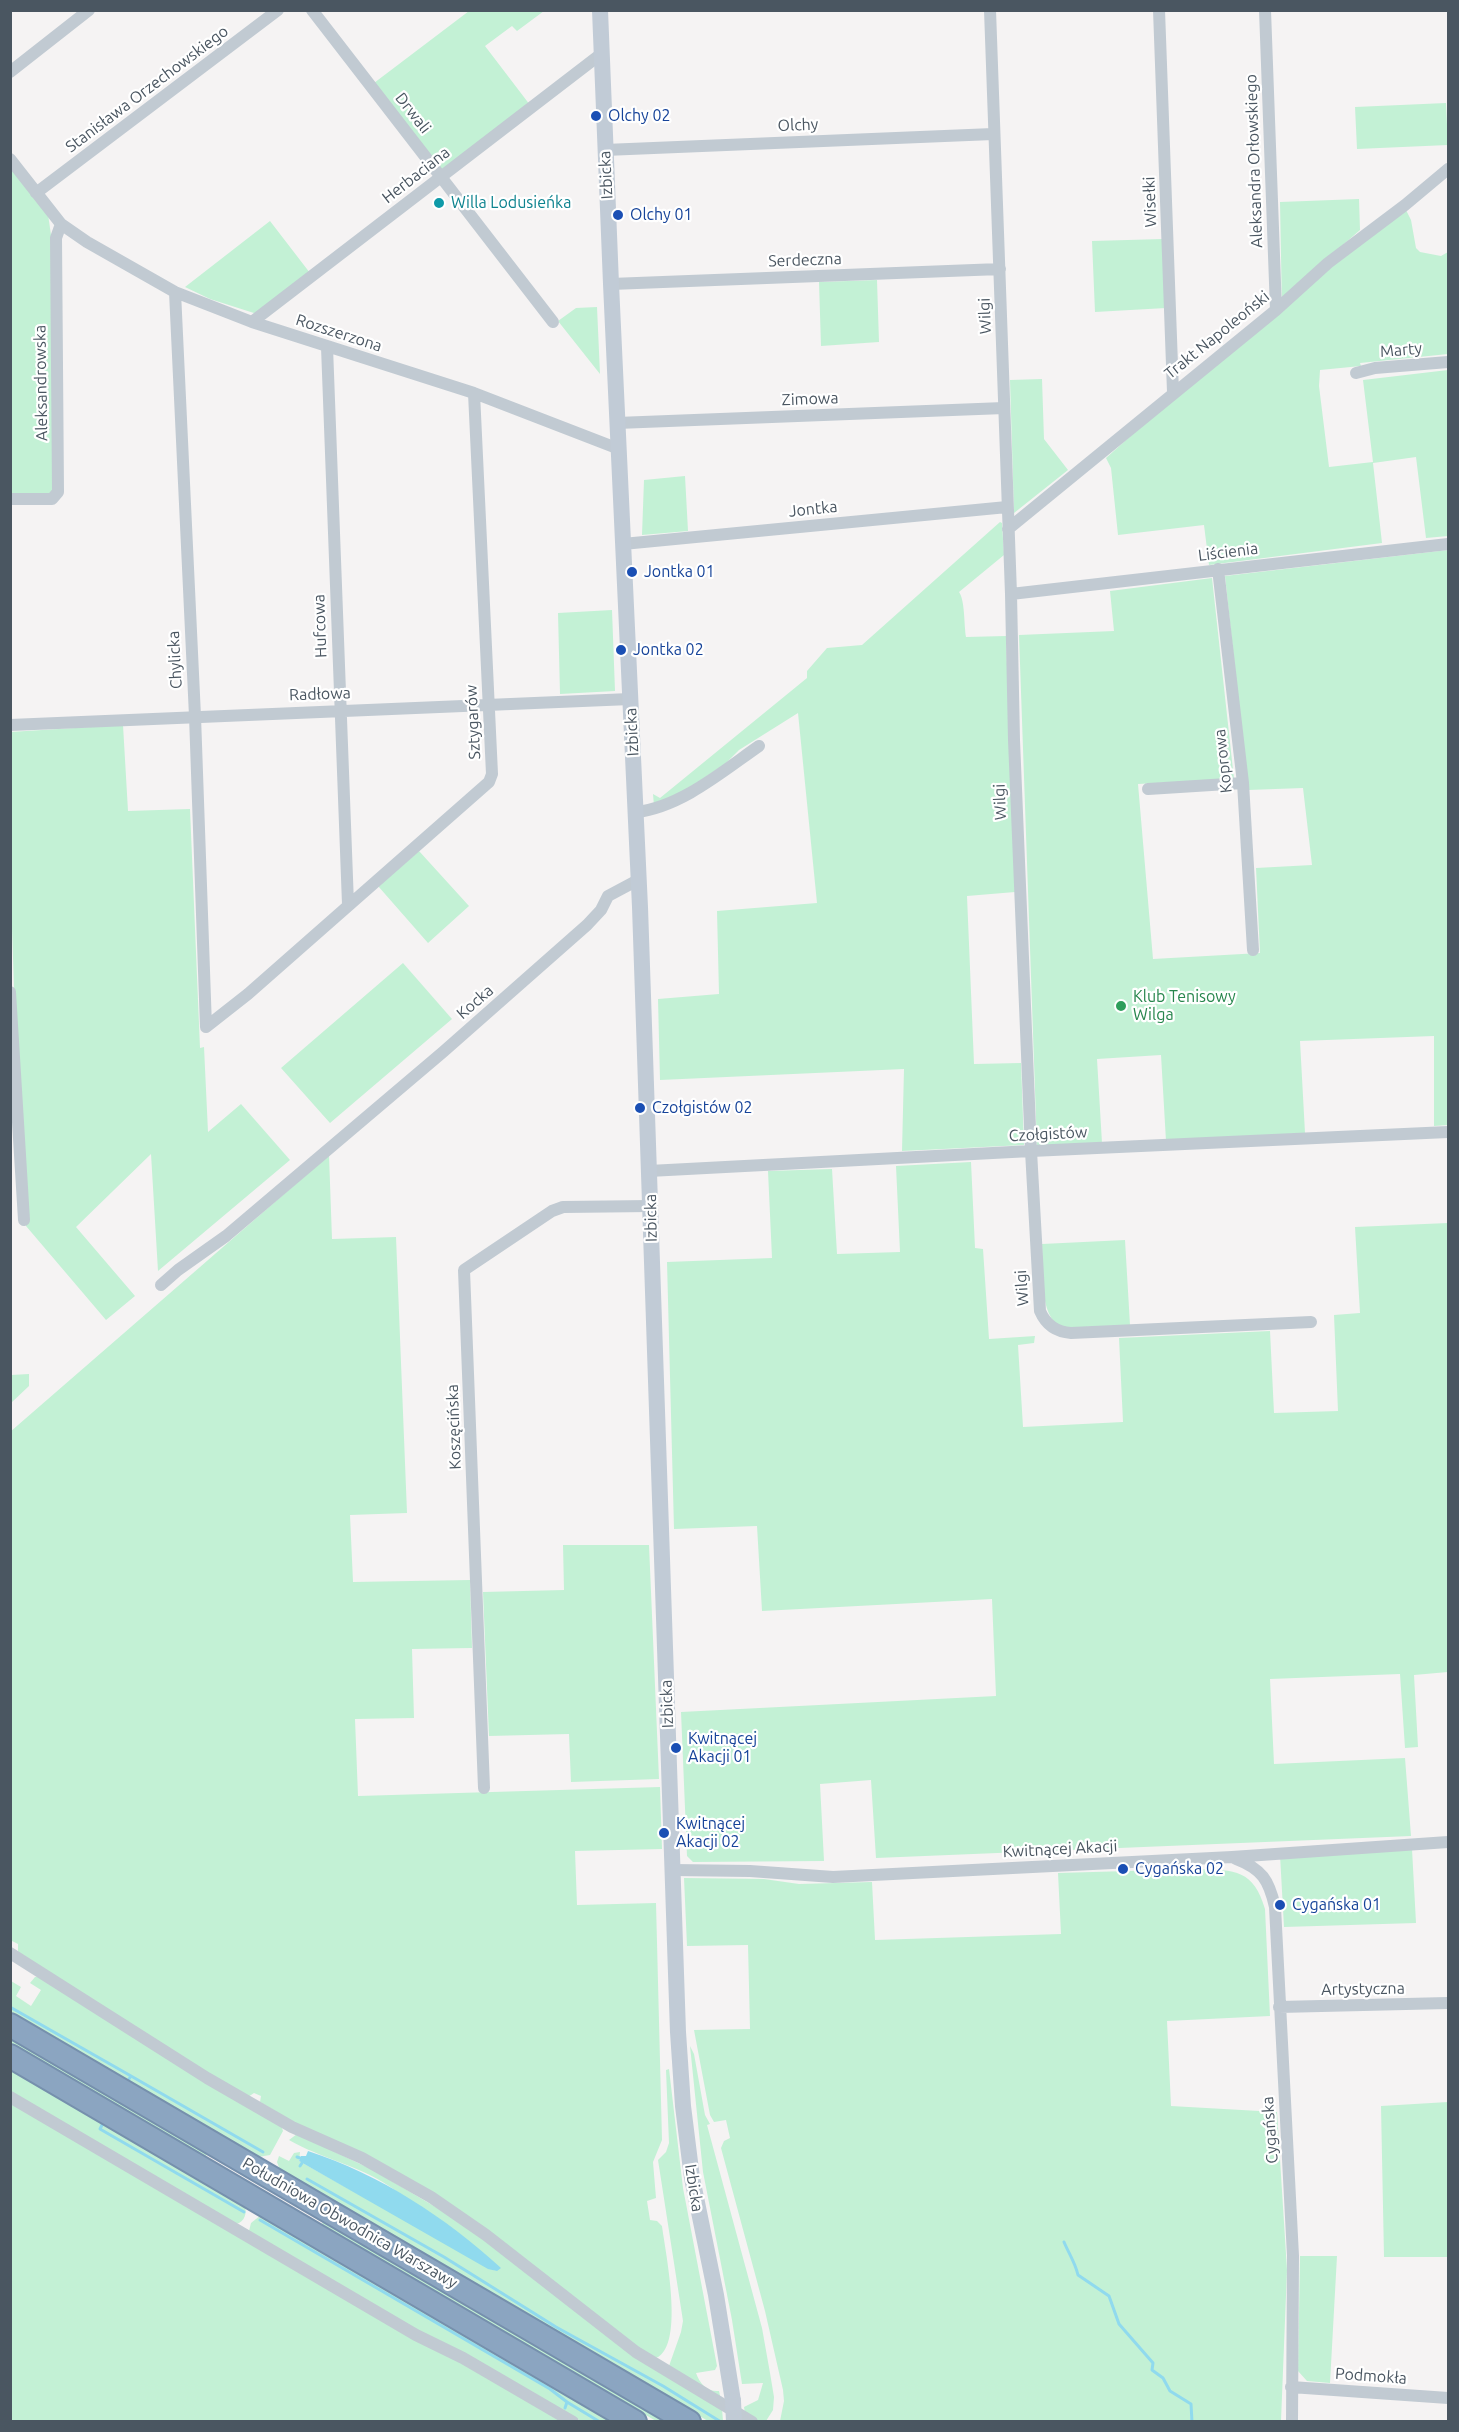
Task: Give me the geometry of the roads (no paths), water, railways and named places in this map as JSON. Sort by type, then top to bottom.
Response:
[{"type":"highway","name":"Południowa Obwodnica Warszawy","points":[[10,2025],[689,2421]]},
{"type":"highway","name":"Południowa Obwodnica Warszawy","points":[[10,2056],[634,2421]]},
{"type":"street","points":[[10,72],[89,10]]},
{"type":"street","name":"Stanisława Orzechowskiego","points":[[36,193],[278,10]]},
{"type":"street","name":"Drwali","points":[[312,10],[553,322]]},
{"type":"street","name":"Izbicka","points":[[600,10],[610,284],[639,880],[683,2106],[692,2178],[723,2336],[734,2421]]},
{"type":"street","name":"Wilgi","points":[[990,10],[1014,740],[1040,1311],[1046,1321],[1056,1330],[1071,1333],[1311,1322]]},
{"type":"street","name":"Wisełki","points":[[1159,10],[1173,392]]},
{"type":"street","name":"Aleksandra Orłowskiego","points":[[1265,10],[1276,310]]},
{"type":"street","name":"Herbaciana","points":[[252,322],[601,54]]},
{"type":"street","name":"Olchy","points":[[605,150],[993,134]]},
{"type":"street","name":"Rozszerzona","points":[[10,159],[62,224],[87,242],[175,291],[252,322],[474,393],[619,449]]},
{"type":"street","name":"Trakt Napoleoński","points":[[1008,529],[1276,310],[1328,263],[1449,169]]},
{"type":"street","name":"Aleksandrowska","points":[[10,499],[48,500],[58,492],[56,238],[62,224]]},
{"type":"street","name":"Serdeczna","points":[[610,284],[1000,269]]},
{"type":"street","name":"Chylicka","points":[[175,291],[195,716],[206,1026]]},
{"type":"street","name":"Hufcowa","points":[[327,347],[348,904]]},
{"type":"street","name":"Marty","points":[[1356,373],[1375,368],[1449,362]]},
{"type":"street","name":"Sztygarów","points":[[206,1026],[213,1023],[248,994],[489,782],[492,774],[474,393]]},
{"type":"street","name":"Zimowa","points":[[617,423],[1004,408]]},
{"type":"street","name":"Jontka","points":[[623,544],[1006,507]]},
{"type":"street","name":"Liścienia","points":[[1011,594],[1449,544]]},
{"type":"street","name":"Koprowa","points":[[1218,569],[1242,783],[1254,950]]},
{"type":"street","name":"Radłowa","points":[[10,724],[630,699]]},
{"type":"street","points":[[636,812],[648,811],[677,799],[715,777],[759,746]]},
{"type":"street","points":[[1148,789],[1242,783]]},
{"type":"street","name":"Kocka","points":[[161,1285],[226,1236],[329,1146],[443,1052],[586,925],[601,910],[608,896],[639,880]]},
{"type":"street","points":[[10,992],[24,1220]]},
{"type":"street","name":"Czołgistów","points":[[649,1171],[1449,1132]]},
{"type":"street","name":"Koszęcińska","points":[[484,1788],[464,1270],[552,1211],[563,1207],[651,1206]]},
{"type":"street","name":"Kwitnącej Akacji","points":[[673,1870],[750,1870],[833,1877],[1232,1857],[1449,1842]]},
{"type":"street","name":"Cygańska","points":[[1232,1857],[1251,1864],[1262,1875],[1271,1889],[1275,1907],[1293,2256],[1292,2421]]},
{"type":"street","points":[[10,1953],[148,2041],[292,2127],[362,2158],[431,2197],[494,2241],[636,2352],[752,2421]]},
{"type":"street","name":"Artystyczna","points":[[1279,2007],[1449,2003]]},
{"type":"street","points":[[10,2097],[416,2335],[463,2358],[573,2421]]},
{"type":"street","name":"Podmokła","points":[[1291,2387],[1449,2398]]},
{"type":"water","points":[[308,2151],[361,2172],[411,2199],[480,2249],[501,2268],[497,2271],[488,2269],[299,2161],[301,2156],[306,2156]]},
{"type":"waterway","points":[[10,2007],[131,2076],[129,2079]]},
{"type":"waterway","points":[[131,2076],[263,2152]]},
{"type":"waterway","points":[[102,2125],[100,2129],[244,2212]]},
{"type":"waterway","points":[[307,2179],[444,2257],[556,2327],[663,2386],[721,2422]]},
{"type":"waterway","points":[[260,2220],[550,2389],[567,2402]]},
{"type":"waterway","points":[[1064,2242],[1078,2275],[1109,2296],[1119,2324],[1153,2363],[1152,2370],[1163,2378],[1170,2391],[1191,2404],[1192,2422]]},
{"type":"waterway","points":[[565,2408],[567,2402],[600,2422]]},
{"type":"place","name":"Olchy 02","points":[[596,116]]},
{"type":"place","name":"Willa Lodusieńka","points":[[439,203]]},
{"type":"place","name":"Olchy 01","points":[[618,215]]},
{"type":"place","name":"Jontka 01","points":[[632,572]]},
{"type":"place","name":"Jontka 02","points":[[621,650]]},
{"type":"place","name":"Klub Tenisowy Wilga","points":[[1121,1006]]},
{"type":"place","name":"Czołgistów 02","points":[[640,1108]]},
{"type":"place","name":"Kwitnącej Akacji 01","points":[[676,1748]]},
{"type":"place","name":"Kwitnącej Akacji 02","points":[[664,1833]]},
{"type":"place","name":"Cygańska 02","points":[[1123,1869]]},
{"type":"place","name":"Cygańska 01","points":[[1280,1905]]}]
